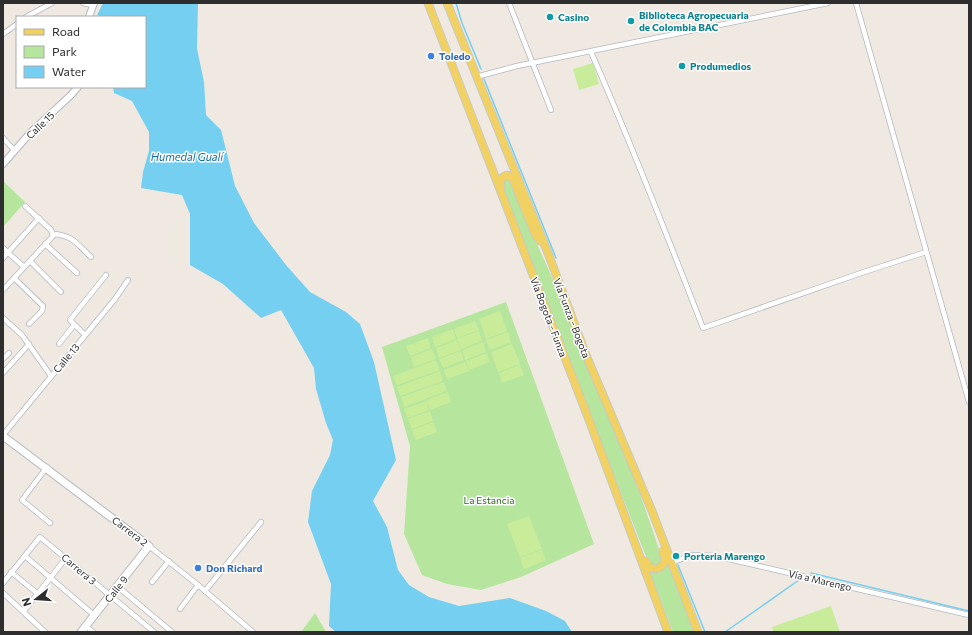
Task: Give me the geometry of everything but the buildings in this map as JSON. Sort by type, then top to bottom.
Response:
[{"type":"main road","name":"Vía Bogota - Funza","points":[[428,3],[668,632]]},
{"type":"main road","name":"Vía Funza - Bogota","points":[[448,3],[476,77],[548,253],[581,340],[634,469],[698,632]]},
{"type":"main road","points":[[524,252],[500,184],[502,177],[507,175],[513,179],[535,234],[548,253]]},
{"type":"main road","name":"Carrera 2","points":[[3,435],[150,546]]},
{"type":"main road","points":[[611,480],[623,502],[648,566],[653,569],[658,569],[664,564],[664,556],[634,469]]},
{"type":"main road","name":"Calle 9","points":[[84,629],[150,546]]},
{"type":"street","points":[[28,16],[52,3]]},
{"type":"street","points":[[83,3],[94,4],[89,16]]},
{"type":"street","points":[[509,3],[551,110]]},
{"type":"street","points":[[476,77],[532,64],[828,3]]},
{"type":"street","points":[[856,3],[969,402]]},
{"type":"street","points":[[3,34],[16,25]]},
{"type":"street","points":[[591,52],[615,105],[703,328],[926,252]]},
{"type":"street","name":"Calle 15","points":[[3,164],[30,132],[77,88]]},
{"type":"street","points":[[3,138],[15,151]]},
{"type":"street","points":[[25,206],[39,218],[53,234]]},
{"type":"street","points":[[3,258],[39,218]]},
{"type":"street","points":[[3,290],[53,234]]},
{"type":"street","points":[[53,234],[69,237],[91,257]]},
{"type":"street","points":[[45,244],[77,274]]},
{"type":"street","points":[[3,248],[24,267]]},
{"type":"street","points":[[30,261],[61,292]]},
{"type":"street","points":[[85,335],[70,320],[106,275]]},
{"type":"street","points":[[14,278],[43,306],[42,311],[29,324]]},
{"type":"street","name":"Calle 13","points":[[3,435],[128,280]]},
{"type":"street","points":[[3,318],[22,335],[51,376]]},
{"type":"street","points":[[59,344],[74,325]]},
{"type":"street","points":[[3,373],[29,344]]},
{"type":"street","points":[[3,360],[9,353]]},
{"type":"street","points":[[47,468],[22,500],[50,523]]},
{"type":"street","points":[[205,591],[261,522]]},
{"type":"street","name":"Carrera 3","points":[[25,556],[40,537],[154,632]]},
{"type":"street","name":"Carrera 2","points":[[150,546],[253,632]]},
{"type":"street","name":"Vía a Marengo","points":[[671,563],[692,555],[716,556],[969,615]]},
{"type":"street","points":[[3,583],[25,556],[95,616]]},
{"type":"street","points":[[24,611],[52,578],[66,558]]},
{"type":"street","points":[[152,582],[169,561]]},
{"type":"street","points":[[11,572],[38,594]]},
{"type":"street","points":[[180,609],[198,585]]},
{"type":"street","points":[[118,586],[170,632]]},
{"type":"street","points":[[3,593],[45,632]]},
{"type":"street","points":[[84,629],[93,632]]},
{"type":"green space","points":[[593,63],[599,84],[579,90],[573,69]]},
{"type":"green space","points":[[506,178],[511,179],[532,233],[559,293],[635,479],[662,558],[659,566],[649,564],[528,257],[503,186]]},
{"type":"green space","points":[[3,181],[25,202],[3,227]]},
{"type":"green space","name":"La Estancia","points":[[506,302],[594,544],[521,577],[481,590],[447,584],[422,575],[404,534],[410,446],[382,347]]},
{"type":"green space","points":[[500,311],[507,331],[486,339],[479,319]]},
{"type":"green space","points":[[475,321],[479,330],[457,338],[454,329]]},
{"type":"green space","points":[[453,329],[456,339],[435,347],[432,337]]},
{"type":"green space","points":[[479,331],[482,341],[461,349],[457,339]]},
{"type":"green space","points":[[508,332],[511,342],[490,350],[486,340]]},
{"type":"green space","points":[[428,338],[431,348],[410,356],[406,346]]},
{"type":"green space","points":[[457,340],[461,350],[439,358],[436,348]]},
{"type":"green space","points":[[483,342],[486,352],[465,360],[462,350]]},
{"type":"green space","points":[[512,344],[520,364],[498,372],[491,352]]},
{"type":"green space","points":[[432,349],[436,359],[414,367],[411,357]]},
{"type":"green space","points":[[461,351],[464,360],[443,368],[439,359]]},
{"type":"green space","points":[[487,353],[490,362],[469,370],[466,361]]},
{"type":"green space","points":[[436,360],[440,370],[397,385],[393,376]]},
{"type":"green space","points":[[465,362],[469,371],[447,379],[444,370]]},
{"type":"green space","points":[[520,365],[524,375],[502,383],[499,373]]},
{"type":"green space","points":[[440,371],[443,381],[400,396],[397,387]]},
{"type":"green space","points":[[444,382],[447,391],[404,407],[401,397]]},
{"type":"green space","points":[[448,392],[451,402],[430,410],[426,400]]},
{"type":"green space","points":[[426,401],[429,410],[408,418],[404,409]]},
{"type":"green space","points":[[430,411],[433,421],[412,429],[408,419]]},
{"type":"green space","points":[[433,422],[437,432],[416,440],[412,430]]},
{"type":"green space","points":[[529,516],[542,549],[520,557],[507,524]]},
{"type":"green space","points":[[542,550],[546,560],[524,569],[520,558]]},
{"type":"green space","points":[[667,562],[694,632],[673,632],[650,572],[661,572]]},
{"type":"green space","points":[[831,606],[840,632],[774,632],[772,627]]},
{"type":"green space","points":[[315,613],[326,632],[301,632]]},
{"type":"water","name":"Humedal Gualí","points":[[103,3],[198,3],[197,49],[204,82],[206,115],[221,130],[235,186],[254,223],[286,265],[310,292],[346,312],[360,324],[374,362],[396,460],[373,501],[387,527],[398,570],[409,585],[429,597],[459,606],[510,598],[546,611],[565,621],[572,632],[336,632],[329,626],[331,584],[308,522],[312,491],[330,455],[333,440],[326,423],[316,389],[314,368],[281,310],[261,318],[223,284],[190,265],[190,214],[182,195],[141,188],[143,172],[149,151],[149,132],[132,101],[114,93],[113,88],[146,88],[146,16],[97,15]]},
{"type":"waterway","points":[[456,3],[462,23],[481,69]]},
{"type":"waterway","points":[[484,79],[556,258]]},
{"type":"waterway","points":[[678,565],[705,632]]},
{"type":"waterway","points":[[811,573],[969,611]]},
{"type":"waterway","points":[[725,632],[799,580]]},
{"type":"place","name":"Casino","points":[[550,17]]},
{"type":"place","name":"Biblioteca Agropecuaria de Colombia BAC","points":[[631,21]]},
{"type":"place","name":"Toledo","points":[[431,56]]},
{"type":"place","name":"Produmedios","points":[[682,66]]},
{"type":"place","name":"Porteria Marengo","points":[[676,556]]},
{"type":"place","name":"Don Richard","points":[[198,568]]}]
